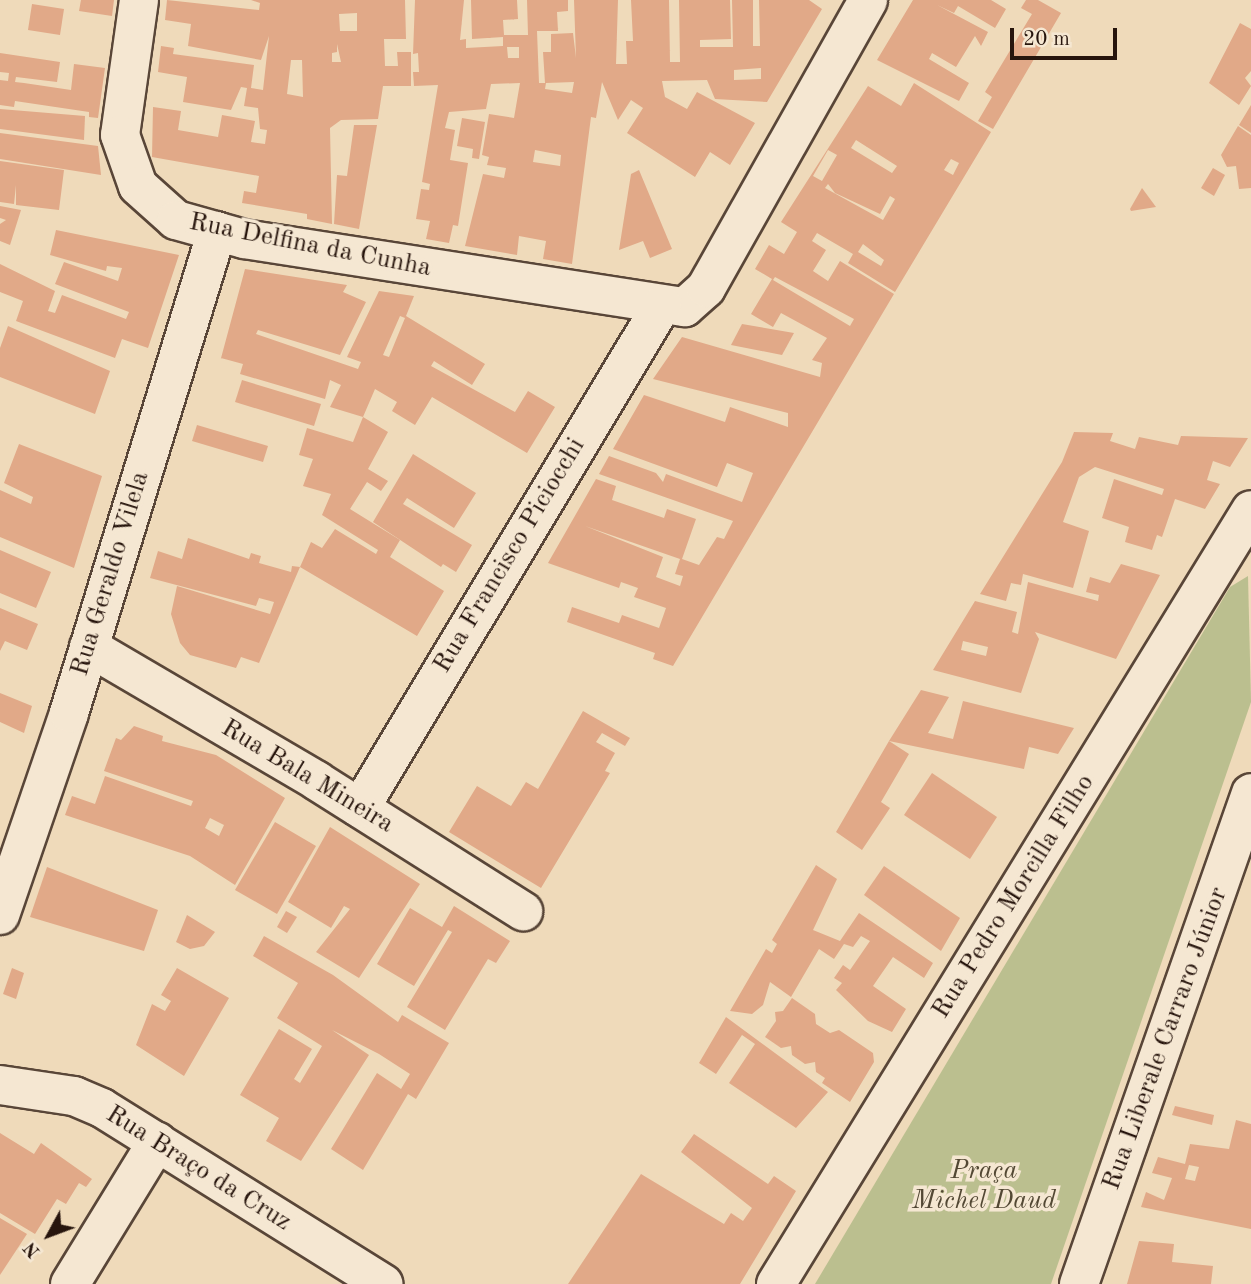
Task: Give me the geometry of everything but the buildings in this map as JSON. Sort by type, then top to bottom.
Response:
[{"type":"street","name":"Rua Delfina da Cunha","points":[[139,0],[120,135],[127,163],[153,204],[176,220],[216,231],[673,306]]},
{"type":"street","name":"Rua Francisco Piciocchi","points":[[360,808],[673,306],[706,288],[867,0]]},
{"type":"street","name":"Rua Geraldo Vilela","points":[[0,915],[89,647],[216,231]]},
{"type":"street","name":"Rua Pedro Morcilla Filho","points":[[776,1284],[1242,544],[1251,510]]},
{"type":"street","name":"Rua Bala Mineira","points":[[89,647],[360,808],[523,911]]},
{"type":"street","name":"Rua Liberale Carraro Júnior","points":[[1079,1284],[1251,793]]},
{"type":"street","name":"Rua Braço da Cruz","points":[[0,1085],[74,1096],[157,1142],[384,1284]]},
{"type":"street","points":[[70,1284],[157,1142]]},
{"type":"green space","name":"Praça Michel Daud","points":[[1248,576],[1251,702],[1051,1284],[815,1284],[1230,587]]}]
